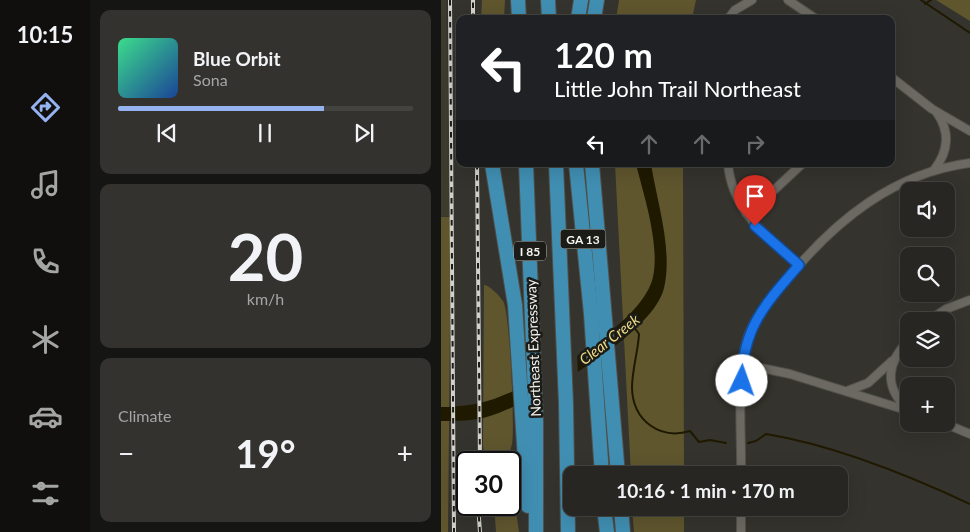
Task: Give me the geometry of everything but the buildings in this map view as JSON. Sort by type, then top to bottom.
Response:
[{"type":"highway","points":[[518,0],[519,15]]},
{"type":"highway","points":[[548,0],[549,15]]},
{"type":"highway","points":[[579,15],[581,0]]},
{"type":"highway","points":[[595,15],[597,0]]},
{"type":"highway","points":[[493,167],[510,270],[519,347],[528,506],[536,528]]},
{"type":"highway","name":"Northeast Expressway","points":[[526,167],[531,338],[536,422],[536,528]]},
{"type":"highway","name":"Northeast Expressway","points":[[556,167],[568,532]]},
{"type":"highway","name":"GA 13","points":[[576,167],[598,313]]},
{"type":"highway","name":"GA 13","points":[[592,167],[598,313],[603,382],[617,466]]},
{"type":"highway","name":"GA 13","points":[[601,466],[603,382]]},
{"type":"highway","points":[[601,516],[601,532]]},
{"type":"highway","points":[[606,516],[607,532]]},
{"type":"highway","points":[[622,516],[623,532]]},
{"type":"street","points":[[731,15],[735,10],[752,0]]},
{"type":"street","points":[[788,0],[810,15]]},
{"type":"street","points":[[895,80],[934,110],[970,131]]},
{"type":"street","points":[[934,110],[943,124],[947,140],[944,156],[934,170]]},
{"type":"street","points":[[741,466],[742,364],[747,340],[756,318],[826,234],[859,208],[896,186],[934,170],[970,163]]},
{"type":"street","points":[[729,167],[734,190],[746,213],[765,237],[799,265]]},
{"type":"street","points":[[746,213],[757,206],[799,167]]},
{"type":"street","points":[[943,312],[970,300]]},
{"type":"street","points":[[847,391],[868,383],[900,351]]},
{"type":"street","points":[[893,360],[892,387],[900,402]]},
{"type":"street","points":[[742,364],[790,374],[900,408]]},
{"type":"street","points":[[955,427],[970,433]]},
{"type":"street","points":[[741,516],[741,532]]},
{"type":"shaded area","points":[[441,0],[446,0],[451,216],[441,217]]},
{"type":"shaded area","points":[[482,0],[505,0],[504,15],[481,15]]},
{"type":"shaded area","points":[[619,0],[696,0],[693,15],[617,15]]},
{"type":"shaded area","points":[[936,0],[970,0],[970,21]]},
{"type":"shaded area","points":[[615,167],[683,167],[684,466],[631,466]]},
{"type":"shaded area","points":[[441,217],[451,217],[448,532],[441,532]]},
{"type":"shaded area","points":[[484,285],[499,296],[506,309],[511,370],[513,434],[510,451],[484,451]]},
{"type":"shaded area","points":[[495,516],[517,516],[519,532],[496,532]]},
{"type":"shaded area","points":[[633,516],[684,516],[684,532],[634,532]]},
{"type":"water","name":"Clear Creek","points":[[637,167],[652,167],[667,258],[664,288],[655,306],[638,326],[616,345],[589,364],[534,397],[484,418],[441,421],[441,407],[481,403],[536,380],[586,350],[630,314],[645,295],[653,277],[655,264],[653,235]]},
{"type":"pier","points":[[577,352],[578,375],[515,409],[514,388]]},
{"type":"waterway","points":[[921,0],[970,33]]},
{"type":"waterway","points":[[925,4],[931,0]]},
{"type":"waterway","name":"Clear Creek","points":[[634,327],[639,334],[632,388],[637,410],[643,418],[650,425],[668,433],[690,431],[699,442],[710,440],[726,443]]},
{"type":"waterway","points":[[748,443],[756,441],[766,434],[844,453],[921,482],[970,504]]},
{"type":"railway","points":[[450,0],[454,532]]},
{"type":"railway","points":[[473,0],[473,15]]},
{"type":"railway","points":[[477,167],[480,451]]},
{"type":"railway","points":[[479,516],[480,532]]},
{"type":"route","points":[[742,381],[744,352],[756,318],[799,265],[765,237],[755,226]]}]
